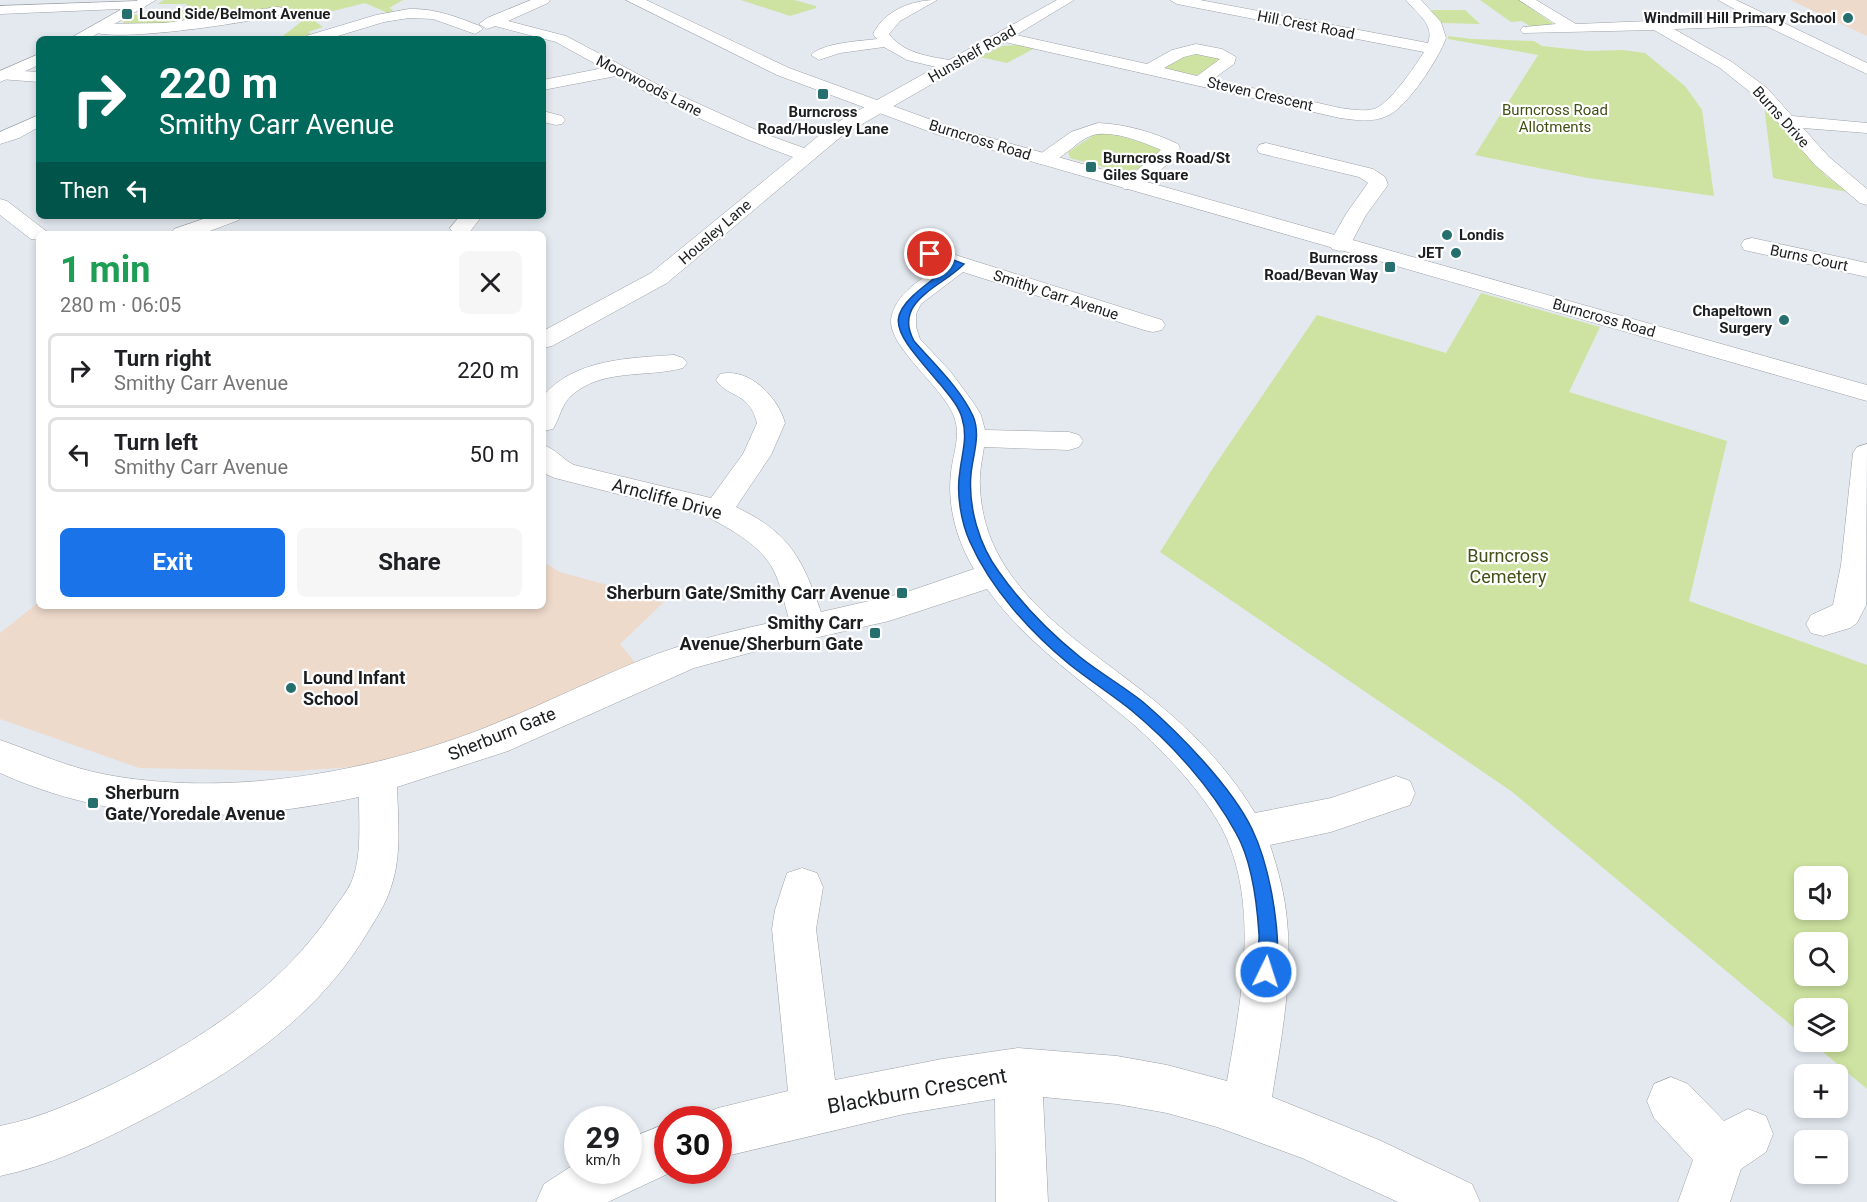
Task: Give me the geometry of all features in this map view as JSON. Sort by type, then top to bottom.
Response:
[{"type":"street","points":[[458,36],[543,0]]},
{"type":"street","name":"Burncross Road","points":[[633,0],[690,24],[764,63],[877,108],[1131,185],[1867,393]]},
{"type":"street","points":[[930,0],[887,25],[881,34],[891,48],[910,56],[952,66]]},
{"type":"street","name":"Hunshelf Road","points":[[877,108],[1000,36],[1067,0]]},
{"type":"street","name":"Hill Crest Road","points":[[1177,0],[1434,49]]},
{"type":"street","points":[[1413,0],[1434,25],[1438,36],[1434,49]]},
{"type":"street","points":[[1526,0],[1574,29]]},
{"type":"street","points":[[1725,0],[1867,69]]},
{"type":"street","points":[[0,10],[144,3]]},
{"type":"street","points":[[83,36],[144,3]]},
{"type":"street","points":[[320,36],[402,10],[424,13],[476,29]]},
{"type":"street","points":[[96,29],[122,31],[164,29],[278,11]]},
{"type":"street","name":"Moorwoods Lane","points":[[492,21],[561,39],[615,70],[747,134],[805,155]]},
{"type":"street","points":[[1528,30],[1770,21]]},
{"type":"street","name":"Burns Drive","points":[[1658,26],[1726,65],[1761,92],[1822,161],[1867,199]]},
{"type":"street","name":"Steven Crescent","points":[[1000,36],[1340,113],[1367,115],[1389,108],[1434,49]]},
{"type":"street","points":[[819,55],[837,49],[886,42]]},
{"type":"street","points":[[837,49],[854,55]]},
{"type":"street","points":[[1150,70],[1179,51],[1187,49],[1209,51],[1227,57],[1228,61],[1200,81]]},
{"type":"street","points":[[3,76],[36,60]]},
{"type":"street","points":[[546,84],[615,70]]},
{"type":"street","points":[[3,76],[36,78]]},
{"type":"street","name":"Housley Lane","points":[[546,339],[659,278],[682,262],[805,155],[836,131],[877,108]]},
{"type":"street","points":[[0,138],[36,121]]},
{"type":"street","points":[[1788,121],[1867,128]]},
{"type":"street","points":[[1043,159],[1087,131],[1097,128],[1109,129],[1171,148],[1169,153],[1131,185]]},
{"type":"street","points":[[1266,149],[1365,173],[1378,181],[1378,185],[1356,214],[1340,244]]},
{"type":"street","points":[[0,206],[36,232]]},
{"type":"street","points":[[190,231],[224,219]]},
{"type":"street","name":"Burns Court","points":[[1752,245],[1867,270]]},
{"type":"street","name":"Smithy Carr Avenue","points":[[930,254],[1153,326]]},
{"type":"street","points":[[959,264],[917,296],[908,306],[903,319],[904,331],[910,342],[953,393],[968,417],[972,438],[965,474],[967,510],[975,540],[993,574],[1047,636],[1075,661],[1137,706],[1181,747],[1216,790],[1245,832],[1262,885],[1268,936],[1264,990],[1246,1111]]},
{"type":"street","points":[[546,414],[550,405],[562,391],[586,376],[619,366],[674,363]]},
{"type":"street","points":[[718,510],[757,455],[771,423],[763,402],[745,387],[729,380]]},
{"type":"street","points":[[972,438],[1069,441]]},
{"type":"street","points":[[1823,624],[1844,615],[1861,572],[1867,453]]},
{"type":"street","name":"Arncliffe Drive","points":[[546,458],[552,466],[566,472],[718,510],[742,522],[775,547],[790,570],[809,627]]},
{"type":"street","name":"Sherburn Gate","points":[[0,756],[53,778],[160,799],[214,800],[285,795],[378,776],[467,750],[529,726],[627,680],[683,658],[926,599],[993,574]]},
{"type":"street","points":[[0,1150],[13,1149],[82,1124],[163,1085],[241,1036],[295,990],[345,934],[371,886],[377,844],[378,776]]},
{"type":"street","points":[[1245,832],[1331,815],[1396,793]]},
{"type":"street","points":[[802,887],[794,929],[814,1110]]},
{"type":"street","points":[[1018,1072],[1022,1202]]},
{"type":"street","name":"Blackburn Crescent","points":[[732,1130],[957,1080],[1018,1072],[1091,1076],[1169,1089],[1246,1111],[1350,1152],[1454,1202]]},
{"type":"street","points":[[1671,1101],[1735,1144],[1704,1202]]},
{"type":"street","points":[[562,1202],[589,1184]]},
{"type":"shaded area","name":"Windmill Hill Primary School","points":[[1790,0],[1867,0],[1867,36]]},
{"type":"shaded area","name":"Lound Infant School","points":[[546,564],[560,572],[665,601],[620,644],[635,662],[530,714],[380,765],[296,771],[139,768],[0,719],[0,633],[36,604],[36,609],[546,609]]},
{"type":"green space","points":[[164,0],[403,0],[389,8],[393,10],[390,14],[365,3],[309,17],[323,27],[308,32],[311,34],[305,36],[283,36],[306,18],[294,21],[287,8],[187,23],[119,28],[126,19],[135,15],[190,9],[186,4],[157,4]]},
{"type":"green space","points":[[741,0],[794,0],[816,6],[816,8],[790,16]]},
{"type":"green space","points":[[1480,0],[1519,0],[1555,25],[1531,27],[1522,21],[1511,22]]},
{"type":"green space","points":[[1431,10],[1465,10],[1480,24],[1441,23]]},
{"type":"green space","name":"Burncross Road Allotments","points":[[1448,36],[1534,41],[1542,46],[1588,51],[1623,50],[1645,53],[1685,86],[1702,110],[1714,196],[1588,178],[1475,155],[1538,55],[1448,39]]},
{"type":"green space","points":[[1020,45],[1035,48],[1007,63],[980,57],[1002,46]]},
{"type":"green space","points":[[1187,52],[1221,59],[1197,75],[1175,72],[1162,65]]},
{"type":"green space","points":[[1764,106],[1826,176],[1848,192],[1773,178]]},
{"type":"green space","points":[[1097,133],[1108,133],[1156,146],[1161,152],[1138,169],[1122,172],[1070,158],[1068,152]]},
{"type":"green space","name":"Burncross Cemetery","points":[[1481,293],[1600,327],[1569,392],[1727,441],[1689,601],[1867,665],[1867,1089],[1848,1073],[1848,1064],[1837,1064],[1823,1052],[1848,1052],[1848,998],[1794,998],[1794,1028],[1511,791],[1160,552],[1213,468],[1317,315],[1446,353]]},
{"type":"place","name":"Lound Side/Belmont Avenue","points":[[127,14]]},
{"type":"place","name":"Windmill Hill Primary School","points":[[1848,18]]},
{"type":"place","name":"Burncross Road/Housley Lane","points":[[823,94]]},
{"type":"place","name":"Burncross Road/St Giles Square","points":[[1091,167]]},
{"type":"place","name":"Londis","points":[[1447,235]]},
{"type":"place","name":"JET","points":[[1456,253]]},
{"type":"place","name":"Burncross Road/Bevan Way","points":[[1390,267]]},
{"type":"place","name":"Chapeltown Surgery","points":[[1784,320]]},
{"type":"place","name":"Sherburn Gate/Smithy Carr Avenue","points":[[902,593]]},
{"type":"place","name":"Smithy Carr Avenue/Sherburn Gate","points":[[875,633]]},
{"type":"place","name":"Lound Infant School","points":[[291,688]]},
{"type":"place","name":"Sherburn Gate/Yoredale Avenue","points":[[93,803]]},
{"type":"route","points":[[930,254],[959,264],[917,296],[908,306],[903,319],[904,331],[910,342],[953,393],[968,417],[972,438],[965,474],[967,510],[975,540],[993,574],[1015,602],[1047,636],[1075,661],[1137,706],[1181,747],[1216,790],[1245,832],[1262,885],[1268,936],[1266,972]]}]
